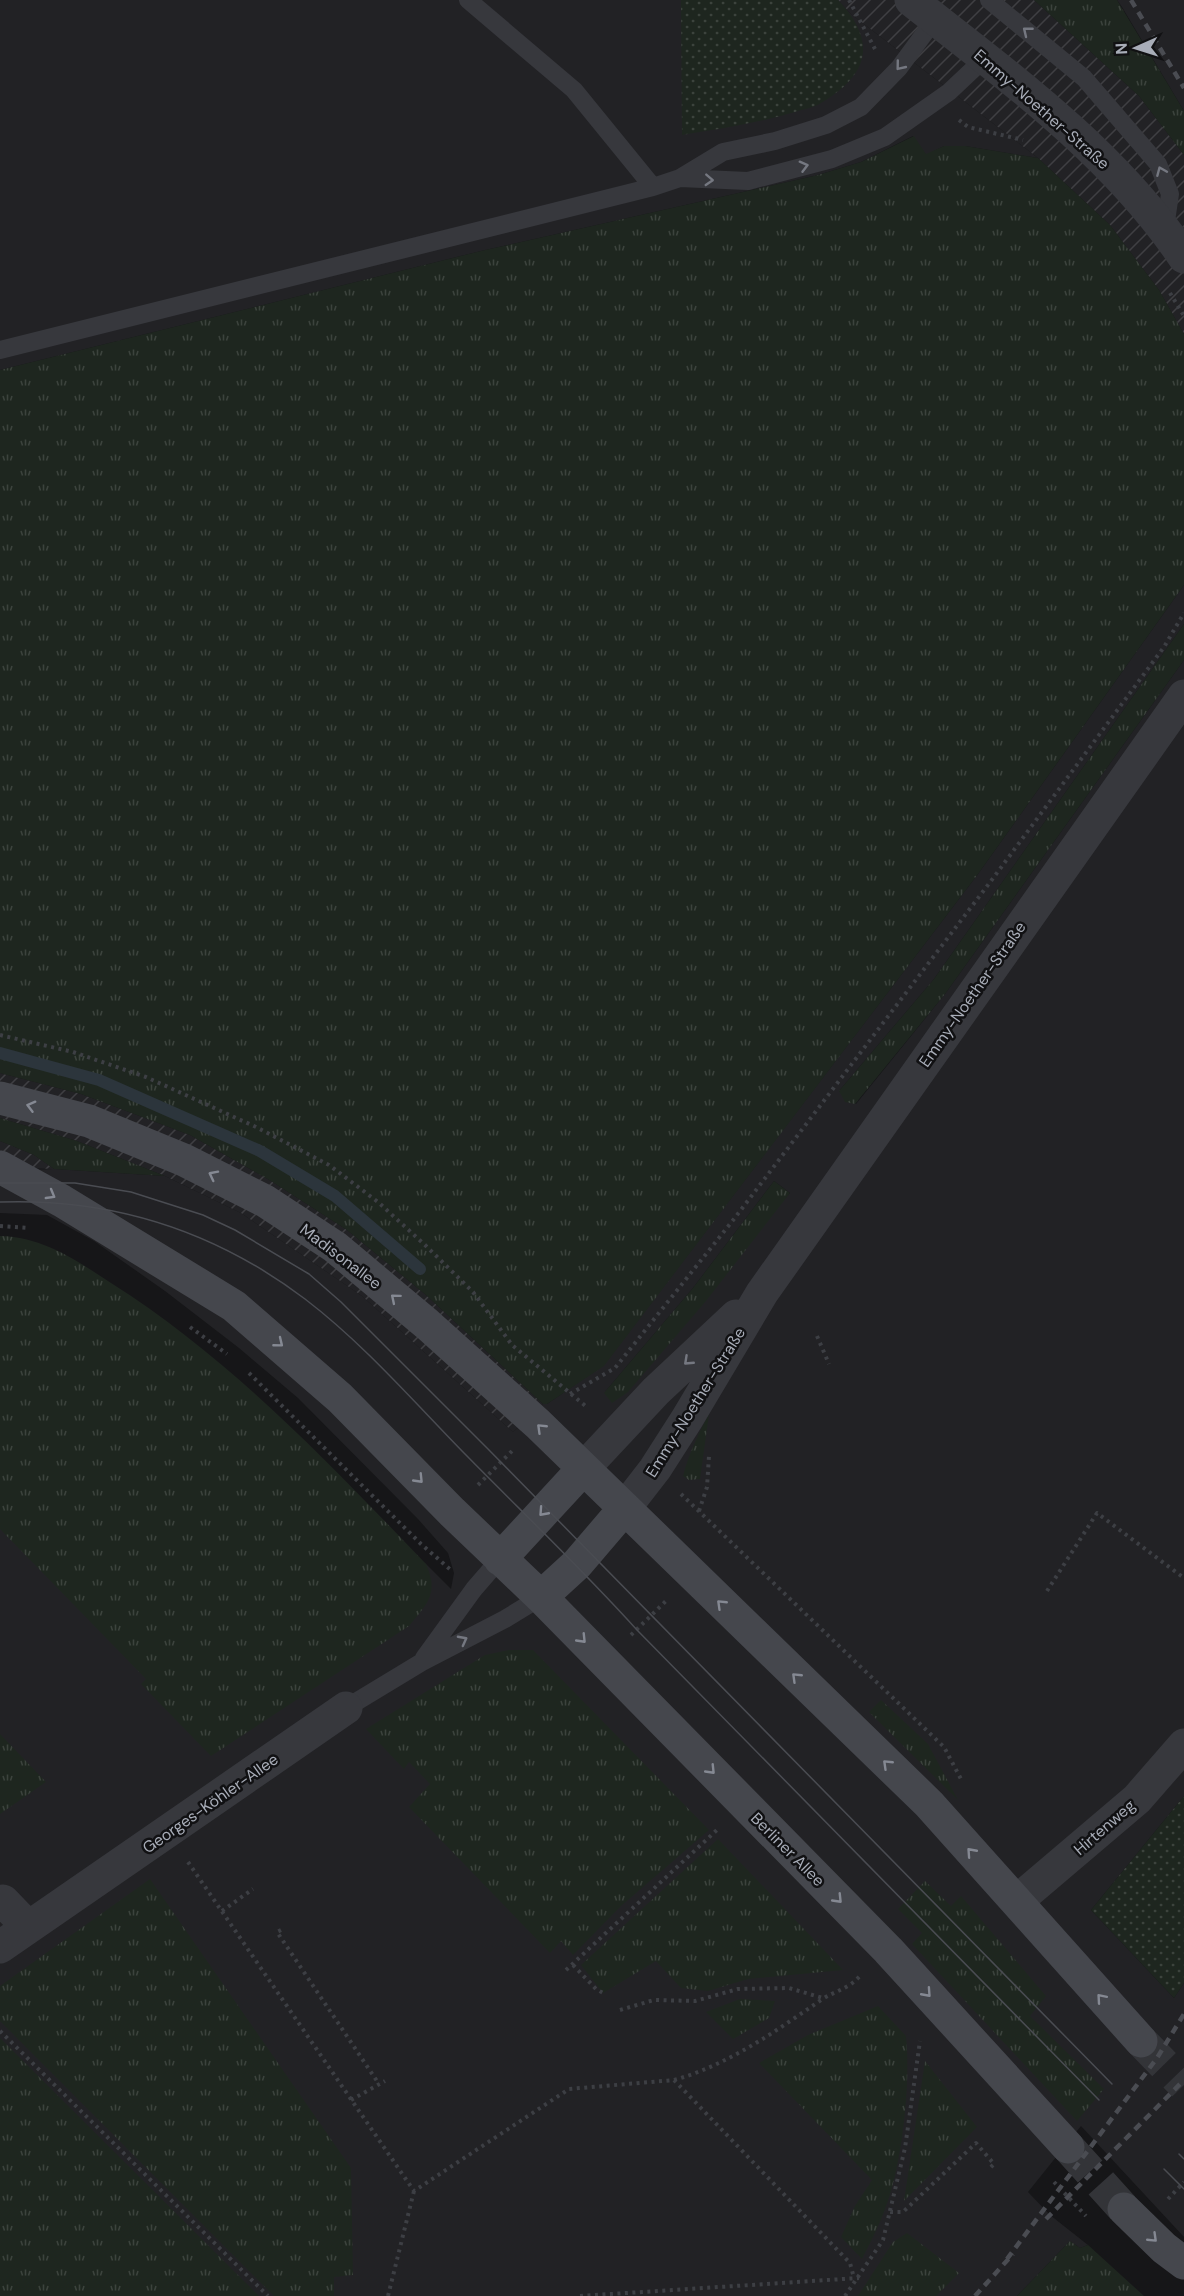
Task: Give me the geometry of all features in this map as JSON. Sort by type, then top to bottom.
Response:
[{"type":"main road","name":"Madisonallee","points":[[0,1098],[89,1121],[184,1160],[265,1201],[335,1247],[427,1324],[538,1424],[624,1509]]},
{"type":"main road","points":[[0,1167],[62,1201],[234,1306],[340,1398],[500,1559],[582,1469]]},
{"type":"main road","points":[[541,1597],[577,1564],[624,1509],[929,1804],[1141,2041]]},
{"type":"main road","name":"Berliner Allee","points":[[500,1559],[541,1597],[888,1950],[1068,2147]]},
{"type":"main road","points":[[1124,2209],[1164,2248],[1184,2263]]},
{"type":"street","name":"Emmy-Noether-Straße","points":[[923,9],[1090,147],[1165,228],[1184,257]]},
{"type":"street","name":"Emmy-Noether-Straße","points":[[624,1509],[655,1470],[762,1293],[1184,696]]},
{"type":"street","name":"Emmy-Noether-Straße","points":[[582,1469],[656,1391],[762,1293]]},
{"type":"street","name":"Georges-Köhler-Allee","points":[[0,1947],[346,1708]]},
{"type":"street","name":"Hirtenweg","points":[[1017,1901],[1137,1799],[1184,1745]]},
{"type":"street","points":[[3,1901],[28,1927]]},
{"type":"lane","points":[[468,0],[574,90],[653,188]]},
{"type":"lane","points":[[989,0],[1084,78],[1158,164],[1170,194],[1165,228]]},
{"type":"lane","points":[[0,350],[653,188],[680,178],[723,152],[775,141],[826,125],[861,107],[899,68],[923,9]]},
{"type":"lane","points":[[680,178],[748,181],[832,159],[885,137],[937,100],[984,59]]},
{"type":"lane","name":"Georges-Köhler-Allee","points":[[422,1662],[474,1589],[500,1559]]},
{"type":"lane","name":"Georges-Köhler-Allee","points":[[346,1708],[422,1662],[505,1619],[541,1597]]},
{"type":"path","points":[[849,0],[874,48],[899,68]]},
{"type":"path","points":[[937,100],[968,127],[1022,140],[1031,145]]},
{"type":"path","points":[[1166,285],[1184,316]]},
{"type":"path","points":[[0,1035],[73,1052],[146,1077],[256,1127],[329,1165],[378,1202],[425,1245],[472,1292],[512,1345],[571,1393],[615,1368],[734,1219],[991,881],[1164,647],[1184,613]]},
{"type":"path","points":[[817,1336],[829,1364]]},
{"type":"path","points":[[244,1368],[422,1544],[474,1589]]},
{"type":"path","points":[[478,1485],[511,1452]]},
{"type":"path","points":[[699,1511],[944,1746],[964,1785]]},
{"type":"path","points":[[1047,1590],[1097,1514],[1184,1578]]},
{"type":"path","points":[[604,1661],[728,1540]]},
{"type":"path","points":[[566,1970],[721,1827]]},
{"type":"path","points":[[168,1833],[414,2191]]},
{"type":"path","points":[[222,1911],[253,1889]]},
{"type":"path","points":[[281,1930],[278,1932],[379,2084]]},
{"type":"path","points":[[573,1965],[603,1994]]},
{"type":"path","points":[[388,2296],[414,2191],[569,2089],[674,2080],[695,2073],[786,2026],[824,1998],[849,1988],[864,1972]]},
{"type":"path","points":[[620,2010],[654,2000],[695,2001],[738,1989],[789,1988],[824,1998]]},
{"type":"path","points":[[0,2031],[268,2296]]},
{"type":"path","points":[[845,2296],[883,2240],[906,2148],[921,2034]]},
{"type":"path","points":[[674,2080],[850,2263],[856,2278]]},
{"type":"path","points":[[351,2100],[385,2081]]},
{"type":"path","points":[[890,2212],[903,2212],[976,2143],[994,2164],[988,2170]]},
{"type":"path","points":[[580,2296],[856,2278]]},
{"type":"shaded area","points":[[0,0],[838,0],[851,14],[1038,158],[965,146],[944,146],[926,155],[913,136],[861,162],[818,175],[481,251],[0,370]]},
{"type":"shaded area","points":[[838,0],[1034,0],[1139,96],[1184,155],[1184,334],[1159,290],[1110,225],[1038,158],[851,14]]},
{"type":"shaded area","points":[[1117,0],[1184,0],[1184,111],[1122,7]]},
{"type":"shaded area","points":[[1184,585],[1184,624],[934,979],[839,1091],[856,1104],[945,994],[1184,660],[1184,1796],[1091,1910],[1174,1998],[1184,1983],[1184,2237],[1081,2126],[1028,2192],[1050,2215],[1088,2245],[1080,2248],[1070,2241],[1017,2296],[0,2296],[0,1252],[426,1564],[451,1589],[454,1573],[448,1553],[418,1519],[298,1398],[239,1348],[165,1291],[94,1241],[47,1215],[0,1213],[0,1171],[54,1169],[165,1176],[241,1213],[362,1296],[513,1432],[543,1404],[547,1404],[604,1365],[978,874]],"holes":[[[774,1181],[790,1193],[604,1393],[693,1288]]]},
{"type":"shaded area","points":[[0,1073],[81,1094],[190,1135],[271,1181],[347,1230],[426,1295],[543,1404],[513,1432],[362,1296],[241,1213],[165,1176],[77,1141],[0,1118]]},
{"type":"shaded area","points":[[0,1141],[34,1155],[54,1169],[0,1167]]},
{"type":"green space","points":[[681,0],[838,0],[859,29],[863,43],[858,68],[850,80],[837,92],[815,106],[753,123],[682,135]]},
{"type":"green space","points":[[1034,0],[1117,0],[1184,111],[1184,155],[1139,96]]},
{"type":"green space","points":[[914,136],[926,154],[944,146],[965,146],[1038,158],[1110,225],[1159,290],[1184,334],[1184,585],[978,874],[604,1366],[547,1404],[543,1404],[426,1295],[347,1230],[271,1181],[190,1135],[81,1094],[0,1073],[0,370],[481,251],[818,175],[861,162]]},
{"type":"green space","points":[[1184,624],[1184,660],[945,994],[855,1104],[845,1102],[839,1091],[934,979]]},
{"type":"green space","points":[[0,1118],[77,1141],[165,1176],[54,1169],[34,1155],[0,1141]]},
{"type":"green space","points":[[774,1181],[790,1193],[706,1301],[628,1392],[612,1403],[604,1393],[693,1288]]},
{"type":"green space","points":[[0,1236],[16,1237],[45,1245],[98,1274],[155,1313],[238,1378],[315,1450],[426,1564],[432,1583],[430,1597],[409,1626],[211,1756],[141,1684],[146,1679],[0,1529]]},
{"type":"green space","points":[[709,1414],[700,1479],[689,1480],[683,1476],[685,1468]]},
{"type":"green space","points":[[509,1650],[533,1650],[709,1830],[621,1906],[573,1955],[561,1941],[550,1953],[409,1807],[430,1784],[409,1762],[404,1769],[366,1729],[485,1655]]},
{"type":"green space","points":[[881,1700],[928,1744],[958,1800],[869,1712]]},
{"type":"green space","points":[[0,1734],[46,1782],[0,1814]]},
{"type":"green space","points":[[1184,1796],[1184,1983],[1174,1998],[1091,1910]]},
{"type":"green space","points":[[718,1839],[843,1970],[748,1979],[708,1991],[681,1988],[656,1961],[603,1993],[581,1965]]},
{"type":"green space","points":[[150,1879],[351,2168],[353,2275],[334,2277],[334,2296],[274,2296],[0,2021],[0,1986]]},
{"type":"green space","points":[[925,1881],[951,1906],[961,1896],[1046,1996],[1030,2016],[1104,2089],[1077,2121],[912,1944],[922,1933],[898,1909]]},
{"type":"green space","points":[[740,1999],[775,2001],[769,2018],[733,2039],[706,2012]]},
{"type":"green space","points":[[878,2006],[906,2036],[906,2100],[904,2124],[891,2191],[880,2222],[862,2259],[841,2237],[855,2206],[872,2180],[759,2063],[808,2035]]},
{"type":"green space","points":[[0,2038],[259,2296],[0,2296]]},
{"type":"green space","points":[[925,2061],[977,2127],[904,2201]]},
{"type":"green space","points":[[907,2233],[959,2273],[936,2296],[858,2296],[893,2242]]},
{"type":"green space","points":[[1070,2241],[1080,2248],[1088,2245],[1144,2296],[1017,2296]]},
{"type":"waterway","points":[[0,1053],[99,1080],[260,1151],[335,1196],[420,1269]]},
{"type":"tunnel","points":[[1141,2041],[1184,2085]]},
{"type":"tunnel","points":[[1068,2147],[1124,2209]]},
{"type":"tram line","points":[[0,1183],[75,1183],[131,1192],[203,1215],[235,1230],[309,1274],[341,1302],[488,1449],[1112,2084]]},
{"type":"tram line","points":[[0,1202],[42,1202],[83,1206],[122,1213],[199,1237],[271,1275],[327,1316],[388,1374],[1099,2100]]},
{"type":"tram line","points":[[1179,2154],[1184,2159]]},
{"type":"tram line","points":[[1164,2169],[1184,2189]]},
{"type":"railway","points":[[1131,0],[1184,88]]},
{"type":"railway","points":[[1007,2259],[1157,2058],[1184,2014]]},
{"type":"railway","points":[[1046,2219],[1184,2080]]},
{"type":"railway","points":[[975,2296],[1013,2254]]}]
